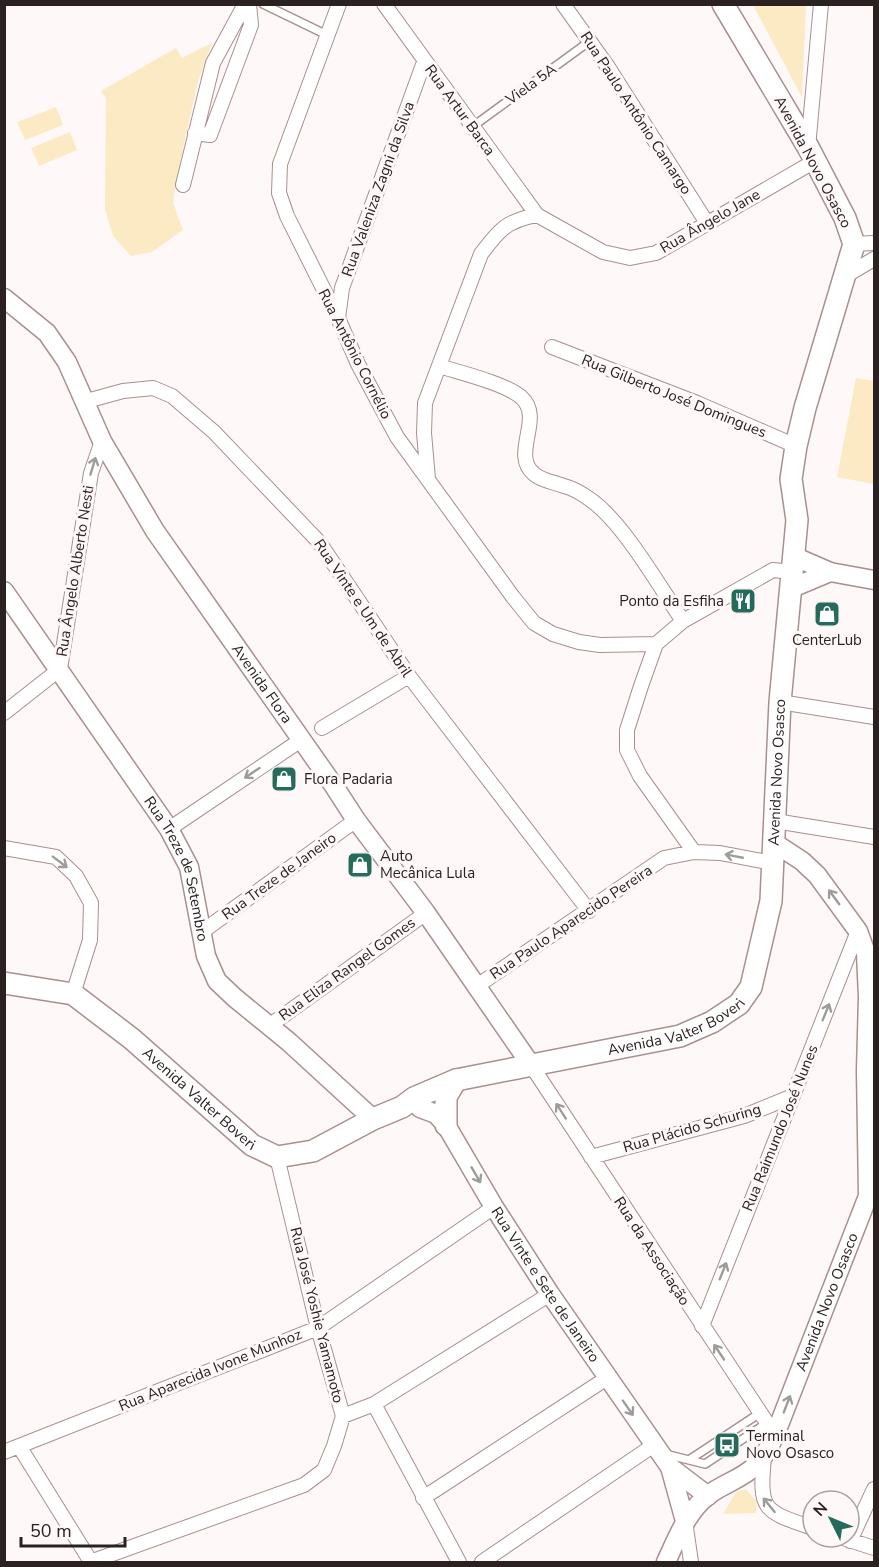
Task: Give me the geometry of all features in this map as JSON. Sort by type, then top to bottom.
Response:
[{"type":"main road","name":"Avenida Novo Osasco","points":[[666,1563],[685,1521],[708,1496],[754,1468],[764,1457],[768,1424],[871,1197],[866,1071],[870,954],[858,931],[817,875],[774,832],[780,702],[797,520],[791,478],[805,408],[845,276],[864,244],[845,218],[811,154],[723,4]]},
{"type":"main road","name":"Avenida Flora","points":[[4,298],[46,333],[67,362],[102,441],[155,531],[356,820],[426,913],[531,1065]]},
{"type":"main road","points":[[793,572],[830,573],[874,580]]},
{"type":"main road","points":[[793,572],[830,573]]},
{"type":"main road","name":"Rua Treze de Setembro","points":[[4,591],[169,829],[189,867],[206,956],[217,981],[373,1119]]},
{"type":"main road","name":"Avenida Valter Boveri","points":[[4,982],[73,994],[132,1039],[252,1145],[277,1157],[294,1156],[313,1151],[373,1119],[411,1108],[414,1098],[451,1089],[484,1075],[680,1036],[712,1022],[739,1004],[751,987],[771,901],[774,832]]},
{"type":"main road","points":[[446,1125],[451,1089]]},
{"type":"main road","name":"Rua Vinte e Sete de Janeiro","points":[[411,1108],[436,1114],[446,1125],[494,1207],[550,1294],[661,1455],[708,1496]]},
{"type":"main road","name":"Rua Vinte e Sete de Janeiro","points":[[661,1455],[685,1521]]},
{"type":"street","points":[[183,185],[213,63],[247,4]]},
{"type":"street","points":[[195,133],[210,135],[251,25],[247,4]]},
{"type":"street","name":"Rua Antônio Cornélio","points":[[339,4],[280,164],[279,193],[287,216],[338,318],[358,364],[397,437],[534,623],[553,634],[579,642],[600,645],[656,644]]},
{"type":"street","name":"Rua Artur Barca","points":[[384,4],[424,62],[537,214]]},
{"type":"street","name":"Rua Paulo Antônio Camargo","points":[[563,4],[656,141],[707,223]]},
{"type":"street","points":[[811,154],[821,4]]},
{"type":"street","name":"Rua Valeniza Zagni da Silva","points":[[338,318],[342,288],[424,62]]},
{"type":"street","name":"Rua Ângelo Jane","points":[[537,214],[603,252],[630,258],[656,253],[707,223],[811,154]]},
{"type":"street","points":[[428,479],[424,433],[425,403],[481,254],[505,227],[517,219],[537,214]]},
{"type":"street","points":[[845,276],[874,259]]},
{"type":"street","name":"Rua Gilberto José Domingues","points":[[552,347],[697,403],[796,446]]},
{"type":"street","points":[[439,366],[500,386],[521,398],[528,407],[530,418],[524,455],[528,467],[534,475],[565,486],[587,497],[600,507],[624,535],[683,621]]},
{"type":"street","name":"Rua Vinte e Um de Abril","points":[[83,402],[123,391],[153,388],[172,396],[214,432],[319,542],[409,676],[589,911]]},
{"type":"street","name":"Rua Ângelo Alberto Nesti","points":[[4,712],[60,669],[91,473],[102,441]]},
{"type":"street","points":[[694,852],[640,776],[627,750],[627,730],[656,644],[683,621],[772,570],[793,572]]},
{"type":"street","points":[[322,728],[409,676]]},
{"type":"street","points":[[780,702],[874,717]]},
{"type":"street","points":[[169,829],[301,740]]},
{"type":"street","name":"Rua Treze de Janeiro","points":[[203,931],[356,820]]},
{"type":"street","points":[[774,832],[874,837]]},
{"type":"street","points":[[4,848],[56,857],[76,876],[91,903],[90,940],[73,994]]},
{"type":"street","name":"Rua Paulo Aparecido Pereira","points":[[477,986],[664,858],[694,852],[720,853],[772,863]]},
{"type":"street","name":"Rua Eliza Rangel Gomes","points":[[269,1026],[426,913]]},
{"type":"street","name":"Rua Raimundo José Nunes","points":[[702,1326],[858,931]]},
{"type":"street","name":"Rua da Associação","points":[[531,1065],[768,1424]]},
{"type":"street","name":"Rua Plácido Schuring","points":[[591,1157],[744,1116],[793,1096]]},
{"type":"street","name":"Rua José Yoshie Yamamoto","points":[[91,1562],[304,1485],[324,1470],[343,1416],[318,1328],[277,1157]]},
{"type":"street","name":"Rua Aparecida Ivone Munhoz","points":[[4,1452],[318,1328],[494,1207]]},
{"type":"street","points":[[343,1416],[374,1404],[550,1294]]},
{"type":"street","points":[[423,1498],[607,1378]]},
{"type":"street","points":[[374,1404],[459,1563]]},
{"type":"street","points":[[18,1446],[91,1562]]},
{"type":"street","points":[[482,1563],[661,1455]]},
{"type":"street","points":[[764,1457],[761,1489],[763,1499],[779,1516],[801,1524]]},
{"type":"street","points":[[861,1511],[874,1489]]},
{"type":"street","points":[[685,1521],[691,1563]]},
{"type":"street","points":[[872,1563],[874,1557]]},
{"type":"lane","points":[[262,4],[327,35]]},
{"type":"lane","name":"Viela 5A","points":[[472,127],[590,41]]},
{"type":"lane","points":[[689,1460],[768,1424]]},
{"type":"lane","points":[[661,1455],[705,1464],[768,1424]]},
{"type":"shaded area","points":[[753,5],[806,5],[802,97]]},
{"type":"shaded area","points":[[212,43],[198,81],[176,180],[173,203],[183,230],[152,252],[131,256],[113,236],[105,209],[106,98],[101,91],[176,48],[182,58]]},
{"type":"shaded area","points":[[56,107],[63,125],[25,140],[17,122]]},
{"type":"shaded area","points":[[70,132],[77,150],[39,166],[31,148]]},
{"type":"shaded area","points":[[856,378],[874,381],[874,484],[837,477]]},
{"type":"shaded area","points":[[746,1489],[757,1502],[756,1513],[723,1514],[736,1492]]},
{"type":"place","name":"Ponto da Esfiha","points":[[743,601]]},
{"type":"place","name":"CenterLub","points":[[827,614]]},
{"type":"place","name":"Flora Padaria","points":[[284,779]]},
{"type":"place","name":"Auto Mecânica Lula","points":[[360,865]]},
{"type":"place","name":"Terminal Novo Osasco","points":[[727,1445]]}]
